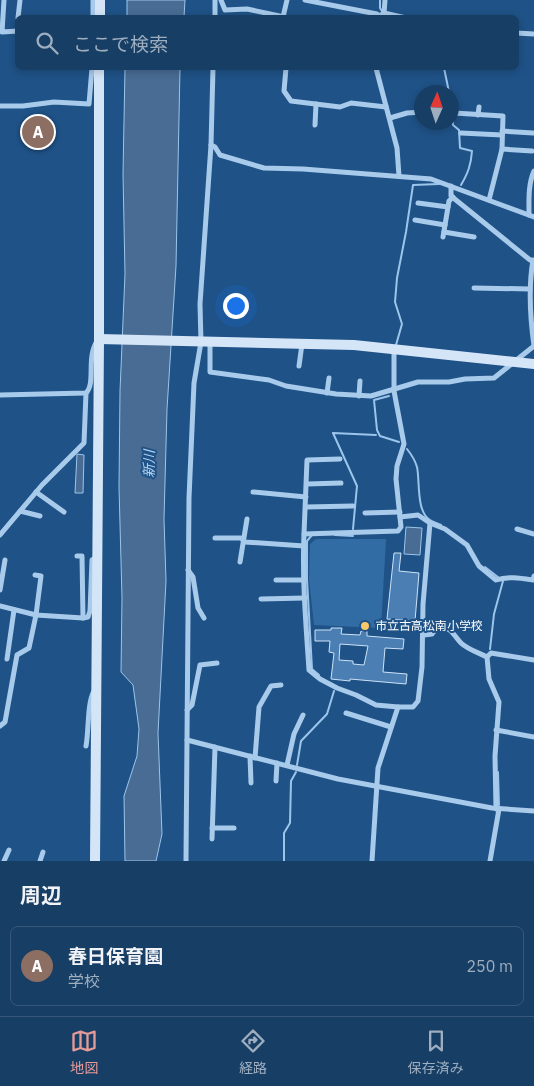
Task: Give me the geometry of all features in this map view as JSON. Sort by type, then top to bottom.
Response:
[{"type":"street","points":[[4,0],[2,32],[15,31]]},
{"type":"street","points":[[18,15],[20,0]]},
{"type":"street","points":[[92,0],[93,15]]},
{"type":"street","points":[[100,0],[100,15]]},
{"type":"street","points":[[214,15],[215,0]]},
{"type":"street","points":[[221,0],[225,10],[246,9],[276,15]]},
{"type":"street","points":[[286,15],[287,0]]},
{"type":"street","points":[[305,0],[381,15],[385,0]]},
{"type":"street","points":[[519,33],[534,34]]},
{"type":"street","points":[[0,106],[23,106],[54,102],[89,104],[92,70]]},
{"type":"street","points":[[95,861],[96,558],[100,339],[99,70]]},
{"type":"street","points":[[213,70],[211,145],[200,304],[210,372],[269,380],[286,386],[327,393],[359,396],[371,396],[394,391],[418,382],[449,382],[465,379],[494,378],[534,346],[529,313],[533,260],[530,260],[453,197],[451,186]]},
{"type":"street","points":[[286,70],[284,91],[291,101],[340,107],[351,103],[386,107]]},
{"type":"street","points":[[376,70],[397,148],[398,176]]},
{"type":"street","points":[[315,125],[316,104]]},
{"type":"street","points":[[478,107],[478,115]]},
{"type":"street","points":[[390,118],[414,112]]},
{"type":"street","points":[[459,113],[503,116],[502,149],[489,200]]},
{"type":"street","points":[[461,133],[533,133]]},
{"type":"street","points":[[211,145],[215,147],[220,155],[264,168],[303,169],[431,179],[532,216]]},
{"type":"street","points":[[502,149],[532,151]]},
{"type":"street","points":[[532,216],[529,199],[534,171]]},
{"type":"street","points":[[453,197],[448,202],[443,235],[474,237]]},
{"type":"street","points":[[418,203],[448,207]]},
{"type":"street","points":[[414,220],[445,225]]},
{"type":"street","points":[[474,288],[530,289]]},
{"type":"street","points":[[100,339],[354,345],[534,364]]},
{"type":"street","points":[[0,536],[36,492],[84,442],[86,393],[90,386],[92,349],[100,339]]},
{"type":"street","points":[[186,861],[187,569],[194,383],[205,342]]},
{"type":"street","points":[[299,366],[302,343]]},
{"type":"street","points":[[304,534],[398,531],[401,527],[396,479],[397,466],[404,444],[394,391],[394,349]]},
{"type":"street","points":[[327,393],[329,378]]},
{"type":"street","points":[[359,396],[360,380]]},
{"type":"street","points":[[0,395],[86,393]]},
{"type":"street","points":[[340,459],[307,460],[304,580],[309,670],[320,679],[376,705],[413,707],[418,702],[424,635],[423,604],[430,523]]},
{"type":"street","points":[[307,484],[341,483]]},
{"type":"street","points":[[36,492],[64,512]]},
{"type":"street","points":[[253,492],[306,497]]},
{"type":"street","points":[[306,507],[353,506]]},
{"type":"street","points":[[20,511],[40,516]]},
{"type":"street","points":[[365,513],[418,515],[444,529],[467,545],[479,566],[496,580],[504,577],[533,580],[534,576]]},
{"type":"street","points":[[240,562],[247,519]]},
{"type":"street","points":[[517,529],[534,534]]},
{"type":"street","points":[[215,538],[241,538],[245,542],[304,546]]},
{"type":"street","points":[[77,556],[82,556],[83,618]]},
{"type":"street","points":[[0,606],[36,615],[88,617],[90,611],[91,563],[96,558]]},
{"type":"street","points":[[0,590],[5,560]]},
{"type":"street","points":[[187,569],[193,577],[198,608],[204,618]]},
{"type":"street","points":[[0,726],[5,722],[17,656],[29,648],[41,576],[35,575]]},
{"type":"street","points":[[276,580],[304,580]]},
{"type":"street","points":[[261,599],[305,598]]},
{"type":"street","points":[[7,659],[14,610]]},
{"type":"street","points":[[424,635],[432,634],[435,630],[446,629],[453,632],[462,644],[487,657]]},
{"type":"street","points":[[487,657],[491,653],[534,660]]},
{"type":"street","points":[[487,657],[489,679],[499,702],[496,730],[498,809],[490,861]]},
{"type":"street","points":[[187,710],[192,705],[200,665],[217,663]]},
{"type":"street","points":[[251,783],[252,757],[259,707],[271,686],[281,685]]},
{"type":"street","points":[[86,746],[91,698],[96,689]]},
{"type":"street","points":[[372,861],[378,768],[398,707]]},
{"type":"street","points":[[346,713],[391,727]]},
{"type":"street","points":[[288,765],[294,734],[303,715]]},
{"type":"street","points":[[496,730],[534,737]]},
{"type":"street","points":[[187,740],[338,779],[498,809],[534,811]]},
{"type":"street","points":[[212,839],[215,747]]},
{"type":"street","points":[[276,781],[277,763]]},
{"type":"street","points":[[212,828],[234,828]]},
{"type":"street","points":[[4,861],[9,850]]},
{"type":"street","points":[[40,861],[43,852]]},
{"type":"shaded area","points":[[316,539],[386,539],[381,628],[314,625],[309,579],[310,544]]},
{"type":"water","points":[[127,0],[185,0],[184,15],[127,15]]},
{"type":"water","name":"新川","points":[[125,70],[180,70],[176,266],[167,409],[164,519],[166,581],[158,733],[162,834],[156,861],[125,861],[124,796],[137,756],[139,729],[133,685],[121,672],[122,598],[119,487],[120,391],[125,274],[123,174]]},
{"type":"water","points":[[77,454],[84,455],[83,493],[75,493]]},
{"type":"water","points":[[406,527],[422,528],[420,555],[404,554]]},
{"type":"building","points":[[394,553],[401,553],[399,571],[419,573],[415,621],[387,619]]},
{"type":"building","points":[[331,628],[342,628],[341,634],[360,635],[361,631],[367,631],[367,636],[404,639],[403,649],[385,648],[383,672],[407,674],[406,684],[331,679],[334,653],[329,652],[330,641],[315,641],[315,630],[331,630]],"holes":[[[340,644],[368,646],[364,665],[353,664],[353,661],[339,660]]]},
{"type":"waterway","points":[[380,0],[380,8],[384,15]]},
{"type":"waterway","points":[[444,70],[448,85]]},
{"type":"waterway","points":[[459,130],[460,148],[472,151],[469,169],[461,185]]},
{"type":"waterway","points":[[396,345],[402,324],[395,302],[397,278],[413,185],[439,184]]},
{"type":"waterway","points":[[389,396],[374,400],[377,430],[380,436],[399,442]]},
{"type":"waterway","points":[[353,529],[357,486],[333,433],[376,435]]},
{"type":"waterway","points":[[407,449],[417,467],[422,510],[430,520],[441,525]]},
{"type":"waterway","points":[[312,535],[307,541],[307,579],[312,669],[319,675]]},
{"type":"waterway","points":[[335,535],[353,536]]},
{"type":"waterway","points":[[485,567],[503,581],[494,614],[490,649]]},
{"type":"waterway","points":[[297,765],[301,741],[327,714],[334,691]]},
{"type":"waterway","points":[[284,861],[284,833],[290,823],[291,781],[296,772]]},
{"type":"waterway","points":[[498,772],[499,805]]},
{"type":"place","name":"春日保育園","points":[[38,132]]},
{"type":"place","name":"市立古高松南小学校","points":[[365,626]]}]
